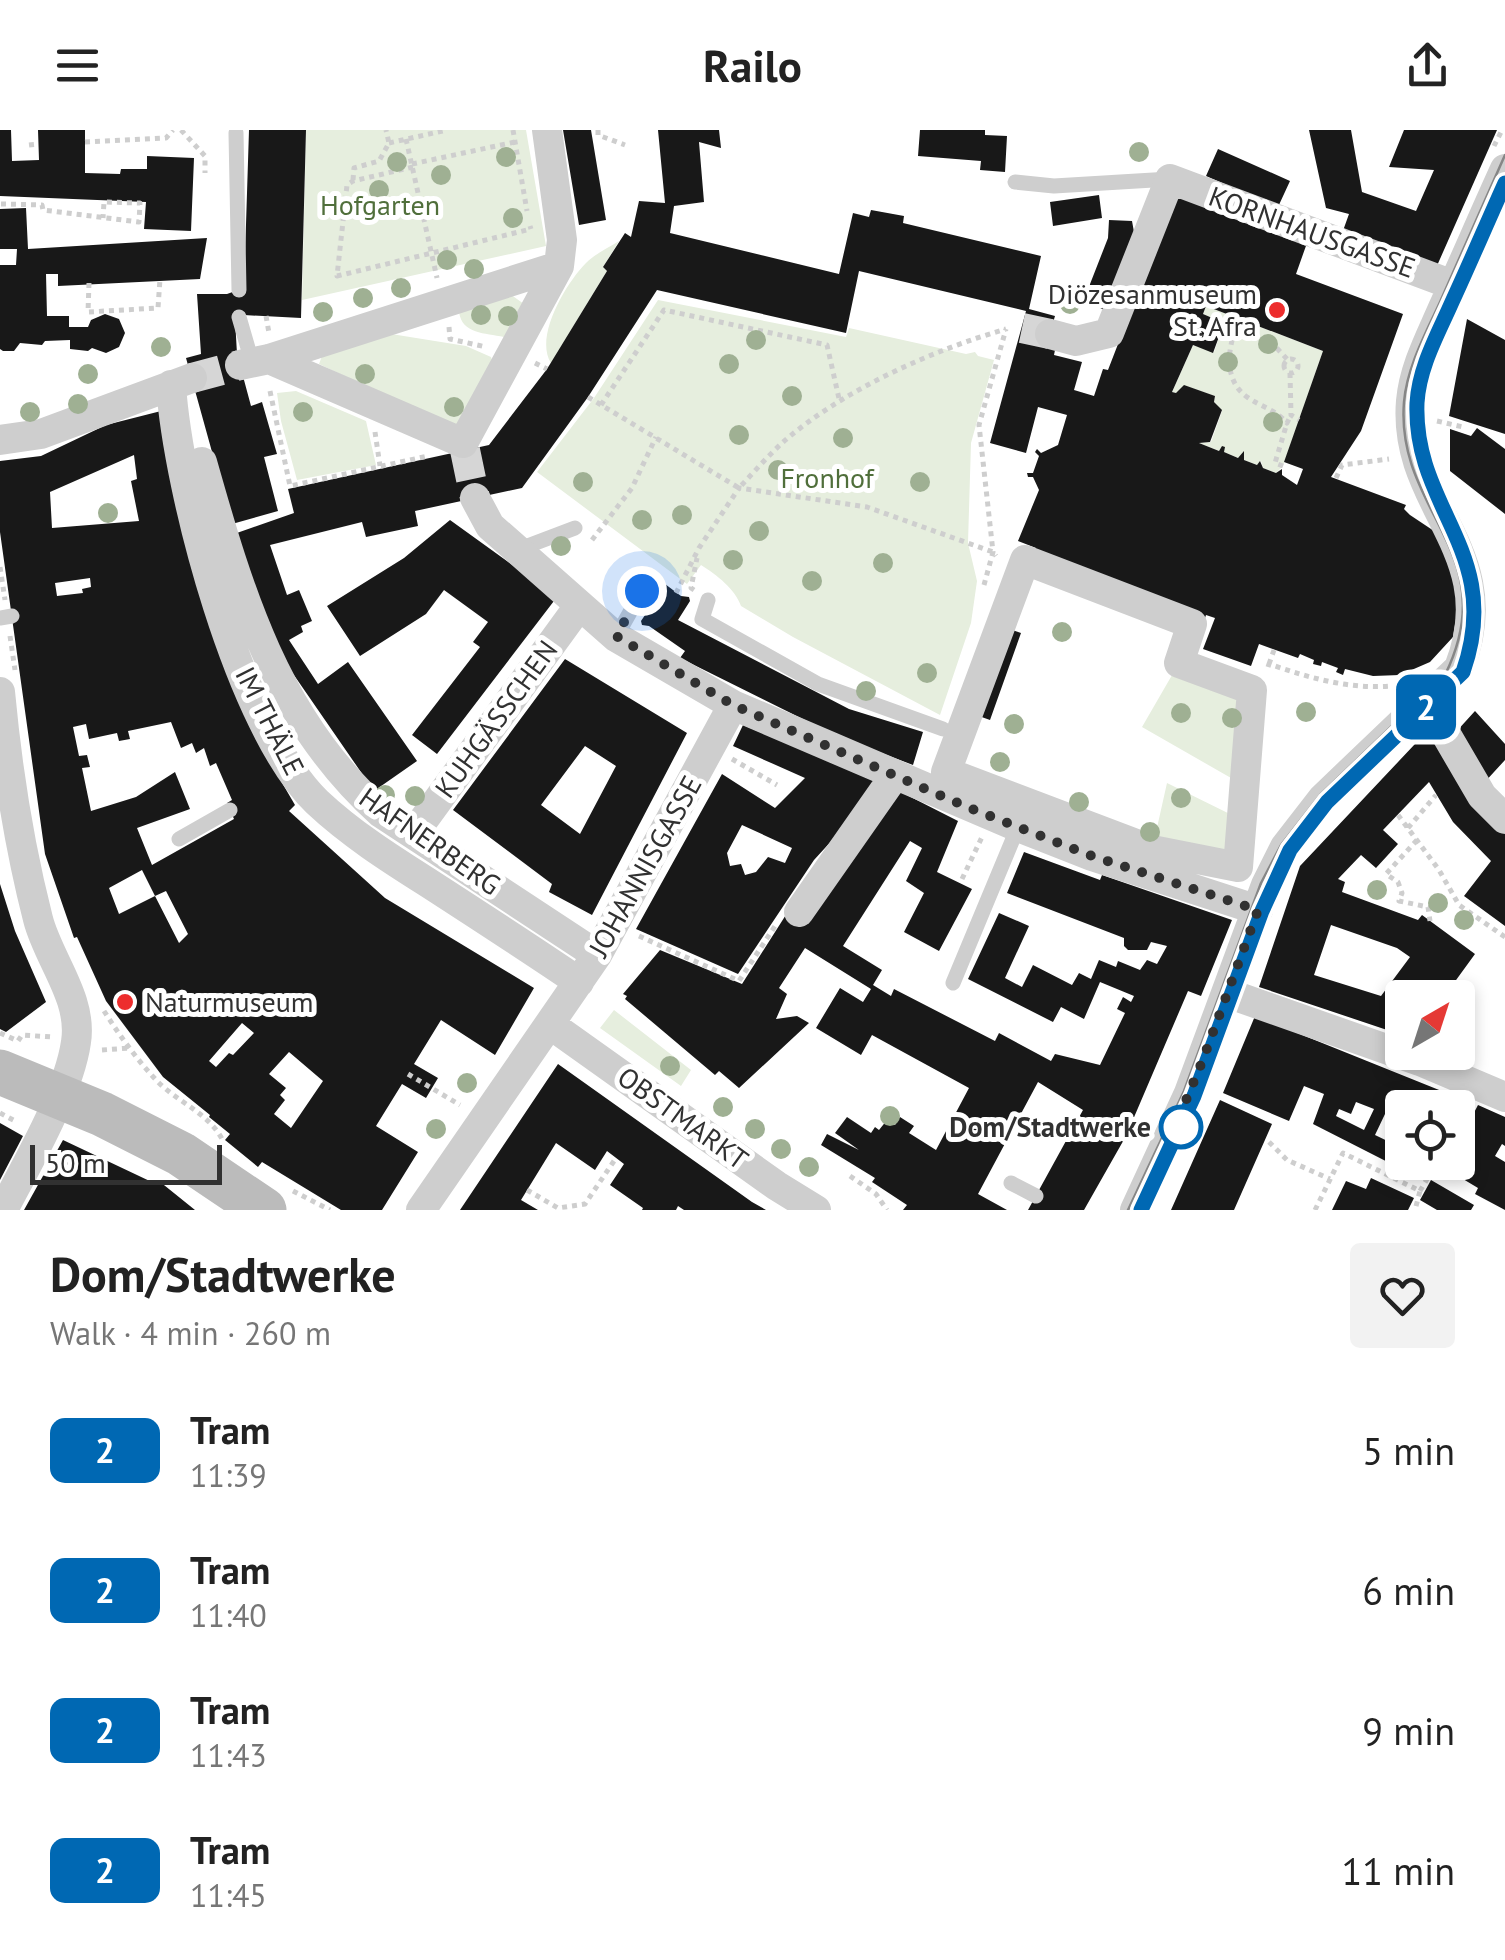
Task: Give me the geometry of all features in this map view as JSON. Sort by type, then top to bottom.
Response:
[{"type":"street","points":[[257,367],[464,447],[559,266],[562,240],[547,130]]},
{"type":"street","points":[[1135,1210],[1196,1078],[1274,866],[1309,814],[1426,700],[1476,646],[1488,623],[1495,594],[1481,550],[1428,471],[1412,429],[1411,400],[1416,373],[1453,285],[1494,227],[1505,169]]},
{"type":"street","points":[[1063,338],[1109,332],[1170,179]]},
{"type":"street","name":"KORNHAUSGASSE","points":[[1170,179],[1453,285]]},
{"type":"street","points":[[257,367],[559,266]]},
{"type":"street","points":[[0,440],[41,434],[182,382]]},
{"type":"street","name":"IM THÄLE","points":[[182,382],[173,414],[204,562],[252,700],[285,777],[375,848],[579,982]]},
{"type":"street","name":"HAFNERBERG","points":[[182,382],[237,586],[287,696],[323,753],[381,814],[596,956]]},
{"type":"street","points":[[474,498],[490,526],[616,636],[733,705],[1092,856],[1258,910]]},
{"type":"street","points":[[1025,560],[1192,624],[1179,663],[1252,690],[1238,867],[1152,850],[946,772],[1025,560]]},
{"type":"street","name":"KUHGÄSSCHEN","points":[[414,833],[579,606]]},
{"type":"street","points":[[1426,700],[1482,796],[1505,819]]},
{"type":"street","points":[[3,1210],[58,1096],[76,1043],[72,1000],[39,924],[11,839],[5,704]]},
{"type":"street","name":"JOHANNISGASSE","points":[[421,1210],[596,956],[733,705]]},
{"type":"street","points":[[926,788],[943,729]]},
{"type":"street","points":[[799,912],[895,775]]},
{"type":"street","points":[[1227,993],[1420,1061],[1505,1097]]},
{"type":"street","name":"OBSTMARKT","points":[[551,1024],[776,1186],[816,1210]]},
{"type":"street","points":[[0,1072],[278,1200]]},
{"type":"lane","points":[[236,133],[239,290]]},
{"type":"lane","name":"KORNHAUSGASSE","points":[[1015,182],[1054,186],[1170,179]]},
{"type":"lane","points":[[239,317],[257,367]]},
{"type":"lane","points":[[517,550],[575,528]]},
{"type":"lane","points":[[616,636],[642,591]]},
{"type":"lane","points":[[708,600],[702,619],[818,684],[943,729]]},
{"type":"lane","points":[[179,839],[230,810]]},
{"type":"lane","points":[[953,983],[1005,822]]},
{"type":"lane","points":[[1011,1183],[1036,1196]]},
{"type":"path","points":[[93,130],[90,142],[166,138],[177,130],[205,156],[205,173]]},
{"type":"path","points":[[353,181],[354,168],[379,161],[388,143],[386,130]]},
{"type":"path","points":[[388,143],[423,132],[446,130]]},
{"type":"path","points":[[512,130],[531,229],[338,276],[347,185],[412,165],[514,142]]},
{"type":"path","points":[[598,130],[598,134],[625,145]]},
{"type":"path","points":[[406,139],[436,271]]},
{"type":"path","points":[[30,145],[38,144]]},
{"type":"path","points":[[2,204],[42,204],[43,210],[103,218],[139,222],[140,203],[104,202],[103,218]]},
{"type":"path","points":[[89,283],[88,312],[121,312],[158,308],[160,279]]},
{"type":"path","points":[[601,404],[664,310],[827,345],[840,403]]},
{"type":"path","points":[[676,594],[699,548],[739,488],[783,442],[899,368],[1006,329],[978,426],[993,552],[983,587]]},
{"type":"path","points":[[1283,466],[1276,462],[1291,415],[1290,373],[1298,365],[1273,344],[1235,331],[1228,352],[1232,376],[1241,391],[1278,412],[1287,422]]},
{"type":"path","points":[[257,367],[290,486],[431,455]]},
{"type":"path","points":[[588,397],[739,488],[866,507],[993,552]]},
{"type":"path","points":[[1291,415],[1299,420]]},
{"type":"path","points":[[373,419],[380,467]]},
{"type":"path","points":[[592,541],[632,488],[656,436]]},
{"type":"path","points":[[1346,465],[1394,458]]},
{"type":"path","points":[[699,548],[691,588],[708,600]]},
{"type":"path","points":[[1269,664],[1274,650]]},
{"type":"path","points":[[711,747],[777,784]]},
{"type":"path","points":[[1408,828],[1436,794]]},
{"type":"path","points":[[1398,815],[1459,905],[1505,937]]},
{"type":"path","points":[[962,879],[1005,822]]},
{"type":"path","points":[[1418,840],[1386,874],[1398,882],[1402,893],[1398,901],[1428,907],[1430,921]]},
{"type":"path","points":[[631,932],[739,981],[789,905],[799,912]]},
{"type":"path","points":[[100,1004],[128,1048],[161,1084],[218,1130],[224,1143]]},
{"type":"path","points":[[408,1074],[456,1102]]},
{"type":"path","points":[[1269,1142],[1287,1160],[1330,1179]]},
{"type":"path","points":[[1315,1210],[1343,1154],[1420,1191]]},
{"type":"path","points":[[527,1190],[558,1208],[586,1204],[616,1158]]},
{"type":"path","points":[[850,1176],[876,1194],[888,1210]]},
{"type":"path","points":[[1415,1210],[1426,1180]]},
{"type":"path","points":[[278,1200],[330,1210]]},
{"type":"green space","name":"Hofgarten","points":[[306,130],[526,130],[546,246],[302,300]]},
{"type":"green space","points":[[619,241],[603,267],[607,271],[551,363],[546,339],[562,297],[586,263]]},
{"type":"green space","points":[[510,294],[524,304],[504,337],[470,329],[461,319],[459,312]]},
{"type":"green space","name":"Fronhof","points":[[658,300],[846,337],[849,328],[966,354],[975,352],[994,360],[971,443],[968,543],[977,581],[971,623],[940,715],[741,606],[725,583],[701,565],[687,584],[537,472],[594,398]]},
{"type":"green space","points":[[1206,306],[1323,351],[1283,466],[1276,473],[1263,468],[1261,461],[1257,465],[1244,460],[1243,454],[1238,458],[1224,452],[1222,446],[1219,451],[1199,443],[1211,442],[1222,411],[1214,402],[1215,396],[1185,386],[1172,392],[1193,345],[1214,352],[1224,323],[1203,314]]},
{"type":"green space","points":[[385,333],[466,346],[491,357],[493,364],[459,430],[319,364],[322,356]]},
{"type":"green space","points":[[296,391],[366,421],[376,465],[297,480],[277,393]]},
{"type":"green space","points":[[1179,663],[1252,690],[1245,786],[1142,727]]},
{"type":"green space","points":[[1167,783],[1242,820],[1238,867],[1152,850]]},
{"type":"green space","points":[[614,1010],[691,1070],[681,1086],[600,1028]]},
{"type":"building","points":[[0,130],[11,130],[12,161],[39,160],[38,130],[85,130],[85,173],[120,174],[121,169],[147,169],[147,156],[194,158],[191,231],[144,229],[146,202],[0,196]]},
{"type":"building","points":[[249,130],[306,130],[301,318],[244,315],[235,319],[237,354],[251,406],[262,402],[277,454],[264,457],[278,511],[232,524],[186,358],[201,354],[197,294],[227,294],[244,288]]},
{"type":"building","points":[[563,130],[591,130],[606,220],[579,225]]},
{"type":"building","points":[[658,130],[719,130],[721,148],[699,142],[704,202],[674,206],[670,233],[839,274],[853,213],[869,217],[871,210],[904,216],[903,223],[1041,256],[1029,309],[1055,316],[1047,343],[1055,350],[1054,355],[1082,362],[1074,390],[1094,396],[1103,369],[1108,370],[1176,194],[1307,243],[1296,274],[1403,314],[1361,431],[1331,477],[1406,505],[1404,509],[1410,515],[1437,533],[1463,576],[1453,637],[1430,662],[1400,675],[1373,676],[1345,669],[1343,675],[1336,672],[1338,668],[1322,662],[1321,666],[1313,664],[1314,660],[1300,654],[1298,658],[1259,644],[1251,666],[1203,649],[1215,618],[1206,615],[1204,621],[1200,619],[1202,613],[1187,607],[1033,556],[1036,548],[1018,541],[1039,490],[1027,473],[1033,473],[1039,456],[1037,449],[1041,453],[1058,445],[1067,415],[1038,407],[1026,453],[990,443],[1026,311],[859,271],[846,333],[657,290],[588,397],[522,488],[415,511],[418,526],[366,537],[362,522],[270,545],[287,595],[299,590],[312,621],[301,626],[303,632],[289,640],[318,684],[348,662],[417,761],[374,791],[287,665],[234,534],[294,513],[288,489],[489,445],[547,369],[607,271],[603,267],[625,233],[631,237],[639,201],[665,203]],"holes":[[[1206,306],[1323,351],[1284,462],[1303,469],[1297,485],[1282,475],[1282,469],[1276,473],[1263,468],[1260,461],[1257,465],[1244,460],[1244,451],[1238,458],[1224,452],[1225,447],[1219,451],[1199,443],[1210,442],[1222,410],[1214,402],[1215,396],[1184,385],[1172,392],[1193,345],[1213,353],[1224,323],[1203,314]]]},
{"type":"building","points":[[920,130],[985,130],[985,135],[1007,136],[1005,172],[980,170],[981,161],[918,156]]},
{"type":"building","points":[[1309,130],[1351,130],[1362,192],[1416,211],[1434,170],[1389,167],[1404,130],[1497,130],[1436,268],[1340,239],[1349,214],[1326,208]]},
{"type":"building","points":[[1218,149],[1290,181],[1278,207],[1206,176]]},
{"type":"building","points":[[1099,195],[1102,218],[1053,226],[1050,202]]},
{"type":"building","points":[[26,208],[28,249],[207,238],[200,279],[58,286],[58,274],[46,274],[47,316],[69,316],[69,327],[88,327],[91,320],[105,314],[119,319],[125,333],[119,347],[106,353],[92,348],[70,349],[70,340],[45,341],[42,345],[20,343],[14,351],[3,351],[0,265],[16,265],[17,249],[0,249],[0,209]]},
{"type":"building","points":[[1109,220],[1132,221],[1134,232],[1105,310],[1083,302],[1108,238]]},
{"type":"building","points":[[1467,319],[1505,340],[1505,434],[1449,416]]},
{"type":"building","points":[[165,410],[253,733],[295,805],[289,811],[385,898],[534,988],[495,1055],[441,1020],[414,1064],[438,1078],[426,1098],[402,1084],[376,1126],[418,1152],[382,1210],[341,1210],[262,1162],[258,1167],[225,1140],[230,1134],[163,1077],[106,1001],[77,937],[74,938],[45,854],[0,532],[0,461],[41,456],[106,425]],"holes":[[[134,455],[137,479],[131,481],[139,521],[52,528],[50,492]],[[90,578],[91,587],[82,589],[83,593],[57,596],[55,583]],[[171,722],[181,748],[192,743],[196,753],[204,748],[210,766],[216,763],[232,800],[227,803],[234,819],[152,865],[137,828],[190,809],[175,772],[136,797],[91,811],[82,768],[90,767],[87,755],[79,756],[73,727],[86,724],[89,739],[117,733],[119,741],[130,739],[128,731]],[[142,870],[155,896],[119,914],[109,888]],[[166,891],[188,934],[179,943],[155,896]],[[242,1023],[254,1033],[216,1067],[209,1061]],[[289,1052],[323,1081],[291,1128],[274,1114],[285,1100],[280,1095],[286,1088],[269,1074]]]},
{"type":"building","points":[[1477,428],[1505,449],[1505,514],[1450,471],[1450,429],[1471,436]]},
{"type":"building","points":[[450,520],[557,597],[437,754],[412,735],[480,647],[473,642],[488,622],[444,590],[426,614],[360,656],[327,606],[404,558]]},
{"type":"building","points":[[665,584],[689,597],[678,620],[849,709],[923,732],[913,765],[837,736],[680,658],[685,651],[641,621]]},
{"type":"building","points":[[1007,628],[1021,633],[990,720],[976,715]]},
{"type":"building","points":[[565,659],[687,733],[592,915],[549,892],[552,884],[453,810]],"holes":[[[585,746],[616,766],[580,834],[541,805]]]},
{"type":"building","points":[[1475,711],[1505,744],[1505,760],[1483,784],[1455,733]]},
{"type":"building","points":[[743,725],[873,779],[878,790],[814,860],[738,974],[636,929],[722,774],[775,808],[805,778],[733,746]],"holes":[[[742,825],[792,848],[785,863],[768,857],[756,872],[745,875],[741,864],[730,866],[727,853]]]},
{"type":"building","points":[[1431,727],[1505,829],[1505,926],[1464,896],[1491,861],[1453,822],[1429,782],[1383,830],[1398,844],[1376,868],[1361,855],[1338,879],[1345,882],[1342,892],[1418,920],[1422,915],[1475,954],[1456,980],[1393,980],[1410,957],[1397,948],[1331,925],[1314,975],[1381,996],[1385,991],[1385,1029],[1259,987],[1300,866]]},
{"type":"building","points":[[895,789],[958,821],[937,872],[972,889],[939,951],[904,932],[924,893],[906,881],[922,848],[910,841],[843,946],[882,970],[873,985],[891,996],[894,989],[995,1041],[999,1033],[1051,1061],[1055,1054],[1100,1065],[1125,1013],[1117,1009],[1123,997],[1131,1002],[1134,996],[1100,982],[1084,1019],[1061,1007],[1053,1022],[968,979],[999,913],[1029,926],[1005,978],[1022,987],[1033,965],[1072,985],[1079,973],[1091,979],[1099,960],[1116,967],[1118,961],[1140,970],[1147,960],[1157,964],[1167,946],[1151,942],[1147,950],[1128,950],[1124,938],[1007,893],[1024,852],[1232,920],[1201,996],[1188,991],[1126,1136],[1084,1210],[1028,1210],[1083,1110],[1038,1082],[978,1194],[1007,1210],[903,1210],[907,1205],[872,1182],[875,1178],[821,1145],[827,1134],[859,1150],[835,1133],[847,1117],[871,1133],[887,1120],[895,1125],[900,1117],[914,1126],[909,1133],[936,1150],[969,1088],[872,1035],[861,1055],[816,1028],[840,988],[863,1002],[871,989],[805,948],[779,988],[787,994],[776,1019],[797,1016],[809,1023],[739,1088],[719,1071],[715,1075],[625,999],[623,994],[660,950],[742,984],[789,910],[808,924]]},
{"type":"building","points":[[0,884],[15,931],[46,1002],[6,1032],[0,1029]]},
{"type":"building","points":[[1255,1016],[1439,1090],[1385,1090],[1385,1114],[1375,1135],[1385,1140],[1385,1161],[1313,1124],[1324,1094],[1304,1086],[1289,1121],[1223,1093]],"holes":[[[1356,1102],[1374,1109],[1364,1130],[1336,1116],[1339,1109],[1351,1114]]]},
{"type":"building","points":[[558,1064],[766,1210],[684,1210],[678,1206],[676,1210],[642,1210],[610,1185],[624,1164],[607,1151],[595,1170],[556,1143],[521,1200],[538,1210],[460,1210]]},
{"type":"building","points":[[1220,1100],[1272,1124],[1234,1210],[1171,1210]]},
{"type":"building","points":[[1478,1105],[1505,1117],[1505,1146],[1502,1144],[1495,1156],[1505,1162],[1505,1210],[1475,1194],[1478,1188],[1465,1180],[1475,1180]]},
{"type":"building","points":[[0,1123],[23,1136],[0,1180]]},
{"type":"building","points":[[63,1140],[156,1184],[159,1181],[195,1210],[24,1210]]},
{"type":"building","points":[[1371,1178],[1414,1198],[1408,1210],[1332,1210],[1346,1181],[1366,1189]]},
{"type":"building","points":[[1431,1180],[1474,1205],[1471,1210],[1437,1210],[1420,1200]]},
{"type":"tunnel","points":[[1022,328],[1050,334]]},
{"type":"tunnel","points":[[192,378],[240,365]]},
{"type":"tunnel","points":[[465,450],[475,498]]},
{"type":"tram line","points":[[1128,1210],[1184,1091],[1261,883],[1281,845],[1320,795],[1445,675],[1460,633],[1463,596],[1456,564],[1415,474],[1406,441],[1404,402],[1418,350],[1505,155]]},
{"type":"tram line","name":"2","points":[[1141,1210],[1194,1096],[1262,911],[1290,850],[1327,802],[1463,672],[1494,625],[1498,602],[1496,572],[1481,537],[1429,456],[1419,429],[1417,400],[1432,347],[1505,183]]},
{"type":"place","name":"Diözesanmuseum St. Afra","points":[[1277,310]]},
{"type":"place","name":"Naturmuseum","points":[[125,1002]]},
{"type":"place","name":"Dom/Stadtwerke","points":[[1181,1127]]},
{"type":"route","points":[[642,591],[616,636],[733,705],[992,817],[1092,856],[1258,910],[1176,1124],[1181,1127]]}]
